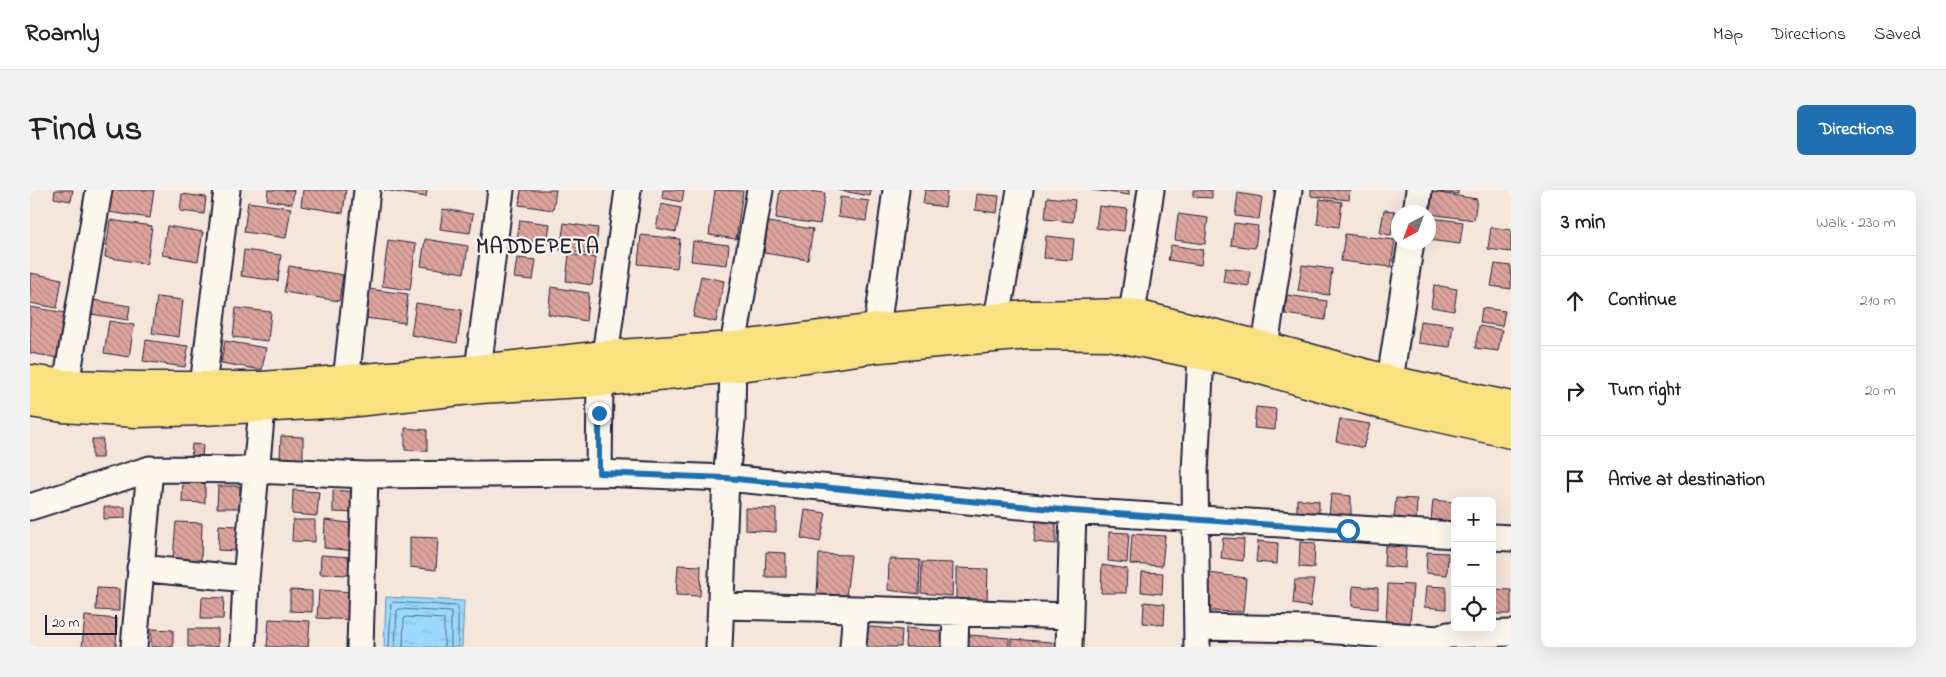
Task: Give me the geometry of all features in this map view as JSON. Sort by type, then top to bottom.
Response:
[{"type":"main road","points":[[30,403],[63,408],[136,413],[347,403],[480,389],[600,382],[877,328],[1028,315],[1132,314],[1265,346],[1390,380],[1511,406]]},
{"type":"main road","points":[[30,379],[66,384],[262,386],[346,381],[605,355],[732,357],[1029,336],[1109,336],[1201,354],[1383,405],[1511,434]]},
{"type":"street","points":[[66,384],[99,190]]},
{"type":"street","points":[[203,386],[227,190]]},
{"type":"street","points":[[346,381],[367,190]]},
{"type":"street","points":[[478,369],[501,190]]},
{"type":"street","points":[[605,355],[628,190]]},
{"type":"street","points":[[719,647],[732,420],[732,357],[760,190]]},
{"type":"street","points":[[877,328],[896,190]]},
{"type":"street","points":[[997,318],[1020,190]]},
{"type":"street","points":[[1132,314],[1151,190]]},
{"type":"street","points":[[1265,346],[1289,190]]},
{"type":"street","points":[[1417,205],[1420,190]]},
{"type":"street","points":[[1390,380],[1410,250]]},
{"type":"street","points":[[1201,354],[1195,472],[1197,637],[1312,629],[1434,643],[1448,635],[1511,634]]},
{"type":"street","points":[[599,465],[600,382]]},
{"type":"street","points":[[243,647],[246,579],[262,408]]},
{"type":"street","points":[[30,507],[150,470],[256,470],[366,475],[599,465],[728,468],[1073,511],[1451,535]]},
{"type":"street","points":[[134,647],[150,470]]},
{"type":"street","points":[[360,647],[366,475]]},
{"type":"street","points":[[1069,647],[1073,511]]},
{"type":"street","points":[[1496,537],[1511,538]]},
{"type":"street","points":[[140,568],[246,579]]},
{"type":"street","points":[[721,606],[1069,616]]},
{"type":"street","points":[[853,647],[856,609]]},
{"type":"street","points":[[955,647],[956,612]]},
{"type":"water","points":[[386,597],[464,601],[462,647],[384,647]]},
{"type":"building","points":[[55,190],[73,190],[71,201],[54,198]]},
{"type":"building","points":[[111,190],[154,190],[150,218],[108,212]]},
{"type":"building","points":[[268,190],[294,190],[292,204],[267,200]]},
{"type":"building","points":[[303,190],[346,190],[343,213],[301,206]]},
{"type":"building","points":[[384,190],[427,190],[426,197]]},
{"type":"building","points":[[521,190],[556,190],[553,210],[519,205]]},
{"type":"building","points":[[663,190],[684,190],[682,202],[662,198]]},
{"type":"building","points":[[715,190],[743,191],[736,239],[709,235]]},
{"type":"building","points":[[780,190],[825,193],[820,224],[776,218]]},
{"type":"building","points":[[837,190],[871,190],[870,196]]},
{"type":"building","points":[[925,190],[947,191],[945,207],[923,204]]},
{"type":"building","points":[[1092,190],[1129,190],[1129,195]]},
{"type":"building","points":[[1193,190],[1212,190],[1212,198],[1193,197]]},
{"type":"building","points":[[1311,190],[1350,190],[1349,200],[1311,196]]},
{"type":"building","points":[[1437,190],[1458,190],[1458,194],[1437,192]]},
{"type":"building","points":[[1433,192],[1477,199],[1474,220],[1436,215],[1436,205],[1431,205]]},
{"type":"building","points":[[1238,193],[1262,197],[1259,219],[1235,216]]},
{"type":"building","points":[[182,194],[206,197],[204,214],[180,211]]},
{"type":"building","points":[[977,194],[999,196],[997,213],[975,210]]},
{"type":"building","points":[[840,197],[869,201],[866,221],[838,217]]},
{"type":"building","points":[[1047,197],[1075,200],[1073,222],[1045,219]]},
{"type":"building","points":[[1320,199],[1342,202],[1339,227],[1317,224]]},
{"type":"building","points":[[248,202],[291,208],[286,238],[244,232]]},
{"type":"building","points":[[661,204],[681,208],[676,232],[656,228]]},
{"type":"building","points":[[1099,206],[1127,209],[1124,231],[1096,228]]},
{"type":"building","points":[[443,209],[473,214],[470,233],[440,229]]},
{"type":"building","points":[[1384,210],[1391,211],[1391,235],[1380,233]]},
{"type":"building","points":[[1178,214],[1208,218],[1205,244],[1175,240]]},
{"type":"building","points":[[1436,219],[1463,222],[1460,244],[1436,241]]},
{"type":"building","points":[[110,220],[152,226],[147,264],[105,257]]},
{"type":"building","points":[[520,220],[550,224],[547,244],[517,239]]},
{"type":"building","points":[[768,222],[813,229],[808,260],[764,253]]},
{"type":"building","points":[[564,223],[598,228],[595,255],[560,250]]},
{"type":"building","points":[[1234,223],[1258,226],[1255,248],[1231,245]]},
{"type":"building","points":[[167,226],[203,232],[198,261],[162,255]]},
{"type":"building","points":[[1491,227],[1511,230],[1511,252],[1488,249]]},
{"type":"building","points":[[1345,234],[1391,240],[1391,250],[1394,250],[1391,267],[1341,261]]},
{"type":"building","points":[[641,235],[680,239],[677,268],[638,264]]},
{"type":"building","points":[[1046,236],[1074,239],[1072,260],[1044,258]]},
{"type":"building","points":[[425,239],[468,246],[464,273],[421,266]]},
{"type":"building","points":[[388,240],[416,244],[410,290],[382,286]]},
{"type":"building","points":[[693,241],[729,245],[727,265],[691,261]]},
{"type":"building","points":[[1171,245],[1203,250],[1201,265],[1168,260]]},
{"type":"building","points":[[244,250],[281,255],[278,281],[241,276]]},
{"type":"building","points":[[569,254],[596,258],[592,285],[566,281]]},
{"type":"building","points":[[517,258],[536,260],[533,280],[514,278]]},
{"type":"building","points":[[1495,264],[1511,266],[1511,289],[1491,286]]},
{"type":"building","points":[[1302,265],[1332,269],[1329,295],[1298,291]]},
{"type":"building","points":[[289,266],[343,275],[339,301],[284,292]]},
{"type":"building","points":[[1225,268],[1250,271],[1249,286],[1223,282]]},
{"type":"building","points":[[30,273],[62,279],[57,308],[30,303]]},
{"type":"building","points":[[701,276],[724,281],[716,322],[693,317]]},
{"type":"building","points":[[1434,285],[1457,289],[1454,311],[1431,307]]},
{"type":"building","points":[[551,287],[589,293],[586,321],[548,314]]},
{"type":"building","points":[[368,289],[408,294],[405,323],[365,318]]},
{"type":"building","points":[[1287,295],[1327,301],[1325,320],[1285,314]]},
{"type":"building","points":[[157,297],[183,300],[179,337],[152,333]]},
{"type":"building","points":[[93,300],[130,306],[128,320],[91,314]]},
{"type":"building","points":[[416,303],[462,310],[457,343],[411,335]]},
{"type":"building","points":[[30,307],[66,313],[58,358],[30,353]]},
{"type":"building","points":[[236,308],[271,312],[268,341],[233,337]]},
{"type":"building","points":[[1482,308],[1505,311],[1502,326],[1480,323]]},
{"type":"building","points":[[109,321],[134,325],[129,357],[104,353]]},
{"type":"building","points":[[1420,321],[1453,325],[1450,347],[1418,343]]},
{"type":"building","points":[[1479,326],[1502,330],[1498,351],[1475,348]]},
{"type":"building","points":[[146,340],[188,346],[185,367],[143,361]]},
{"type":"building","points":[[225,341],[266,348],[262,370],[221,363]]},
{"type":"building","points":[[1256,407],[1276,409],[1275,430],[1254,428]]},
{"type":"building","points":[[1340,419],[1370,424],[1363,448],[1336,441]]},
{"type":"building","points":[[405,428],[427,430],[427,451],[405,450]]},
{"type":"building","points":[[281,436],[303,437],[303,459],[280,458]]},
{"type":"building","points":[[92,439],[103,439],[102,458],[92,458]]},
{"type":"building","points":[[192,444],[203,445],[202,458],[191,458]]},
{"type":"building","points":[[183,480],[205,481],[205,503],[182,502]]},
{"type":"building","points":[[218,486],[240,486],[240,508],[217,508]]},
{"type":"building","points":[[293,490],[319,492],[317,516],[292,514]]},
{"type":"building","points":[[333,490],[358,492],[357,513],[333,512]]},
{"type":"building","points":[[1331,494],[1351,496],[1351,517],[1329,515]]},
{"type":"building","points":[[1396,498],[1417,499],[1416,521],[1394,519]]},
{"type":"building","points":[[1297,499],[1319,501],[1319,515],[1297,512]]},
{"type":"building","points":[[1433,500],[1451,502],[1451,524],[1431,521]]},
{"type":"building","points":[[104,507],[125,507],[125,518],[104,519]]},
{"type":"building","points":[[745,508],[776,509],[776,532],[745,530]]},
{"type":"building","points":[[805,510],[826,513],[820,542],[801,538]]},
{"type":"building","points":[[293,520],[315,520],[315,542],[292,541]]},
{"type":"building","points":[[325,520],[358,524],[357,551],[324,548]]},
{"type":"building","points":[[1036,521],[1056,523],[1056,544],[1034,542]]},
{"type":"building","points":[[176,522],[202,523],[201,561],[173,558]]},
{"type":"building","points":[[219,525],[238,526],[237,551],[218,550]]},
{"type":"building","points":[[1109,532],[1129,533],[1127,563],[1108,561]]},
{"type":"building","points":[[1132,534],[1165,536],[1162,566],[1130,564]]},
{"type":"building","points":[[410,537],[438,538],[436,570],[410,567]]},
{"type":"building","points":[[1223,538],[1244,539],[1243,561],[1221,558]]},
{"type":"building","points":[[1258,541],[1278,543],[1277,564],[1256,562]]},
{"type":"building","points":[[1300,542],[1315,543],[1314,568],[1299,567]]},
{"type":"building","points":[[1385,546],[1406,547],[1405,568],[1384,566]]},
{"type":"building","points":[[766,552],[786,553],[786,577],[765,577]]},
{"type":"building","points":[[1427,552],[1448,553],[1447,575],[1426,573]]},
{"type":"building","points":[[819,554],[851,555],[846,597],[817,595]]},
{"type":"building","points":[[321,555],[351,557],[352,575],[320,574]]},
{"type":"building","points":[[889,559],[920,560],[919,594],[888,590]]},
{"type":"building","points":[[922,562],[953,563],[952,596],[921,593]]},
{"type":"building","points":[[678,565],[701,566],[700,596],[676,595]]},
{"type":"building","points":[[1102,565],[1127,569],[1126,593],[1101,593]]},
{"type":"building","points":[[956,568],[988,569],[987,602],[956,599]]},
{"type":"building","points":[[1142,572],[1163,573],[1162,594],[1141,592]]},
{"type":"building","points":[[1209,573],[1246,578],[1243,612],[1208,611]]},
{"type":"building","points":[[1295,580],[1314,580],[1310,607],[1293,604]]},
{"type":"building","points":[[1388,584],[1413,585],[1410,623],[1386,622]]},
{"type":"building","points":[[1353,586],[1378,588],[1378,609],[1352,606]]},
{"type":"building","points":[[1426,586],[1446,587],[1446,609],[1424,607]]},
{"type":"building","points":[[97,588],[119,589],[119,611],[96,610]]},
{"type":"building","points":[[1496,589],[1511,590],[1511,614],[1496,614]]},
{"type":"building","points":[[290,590],[312,591],[312,612],[290,611]]},
{"type":"building","points":[[319,590],[355,592],[353,620],[317,618]]},
{"type":"building","points":[[202,597],[224,598],[223,619],[201,619]]},
{"type":"building","points":[[1144,602],[1165,604],[1164,625],[1143,623]]},
{"type":"building","points":[[85,616],[117,619],[116,647],[82,647]]},
{"type":"building","points":[[269,619],[310,621],[308,647],[267,647]]},
{"type":"building","points":[[861,626],[902,630],[901,647],[860,647]]},
{"type":"building","points":[[906,628],[947,632],[946,647],[905,647]]},
{"type":"building","points":[[151,629],[173,630],[173,647],[151,647]]},
{"type":"building","points":[[188,629],[218,629],[218,647],[188,647]]},
{"type":"building","points":[[968,635],[1009,638],[1009,647],[968,647]]},
{"type":"building","points":[[1011,639],[1052,642],[1052,647],[1011,647]]},
{"type":"district","name":"MADDEPETA","points":[[538,246]]},
{"type":"route","points":[[599,413],[599,473],[726,478],[1073,511],[1348,530]]}]
